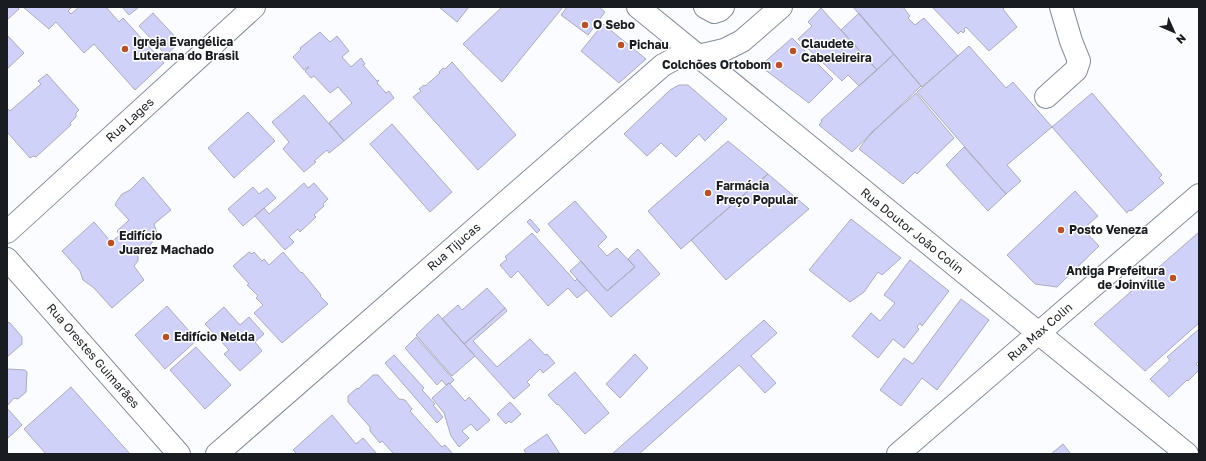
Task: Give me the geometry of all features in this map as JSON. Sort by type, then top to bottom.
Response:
[{"type":"main road","name":"Rua Lages","points":[[7,232],[254,7]]},
{"type":"main road","name":"Rua Doutor João Colin","points":[[638,7],[1187,454]]},
{"type":"main road","points":[[705,7],[714,12],[723,7]]},
{"type":"main road","name":"Rua Tijucas","points":[[217,454],[663,65],[678,57],[698,56],[724,50],[742,41],[781,7]]},
{"type":"main road","points":[[1046,97],[1076,70],[1079,61],[1071,41],[1061,7]]},
{"type":"main road","name":"Rua Max Colin","points":[[898,454],[1039,334],[1199,194]]},
{"type":"main road","name":"Rua Orestes Guimarães","points":[[7,259],[179,454]]},
{"type":"building","points":[[7,7],[17,7],[19,9],[7,20]]},
{"type":"building","name":"Igreja Evangélica Luterana do Brasil","points":[[23,7],[72,7],[68,11],[71,14],[79,7],[106,7],[119,22],[123,18],[164,63],[135,90],[94,44],[84,53],[56,22],[49,29]]},
{"type":"building","points":[[122,7],[139,7],[129,15]]},
{"type":"building","points":[[439,7],[469,7],[457,22]]},
{"type":"building","points":[[502,7],[563,7],[502,82],[463,44]]},
{"type":"building","name":"O Sebo","points":[[567,7],[599,7],[605,12],[588,35],[561,15]]},
{"type":"building","points":[[853,7],[903,7],[910,16],[908,18],[915,25],[924,18],[958,56],[922,87]]},
{"type":"building","points":[[932,7],[1005,7],[1003,9],[1017,27],[989,51],[966,27],[963,33],[961,31],[958,34]]},
{"type":"building","points":[[821,8],[877,70],[859,86],[848,75],[842,81],[798,39],[812,26],[808,22]]},
{"type":"building","points":[[153,13],[180,42],[166,55],[139,26]]},
{"type":"building","points":[[859,13],[894,54],[877,70],[841,30]]},
{"type":"building","points":[[603,24],[646,59],[619,83],[581,51]]},
{"type":"building","points":[[320,32],[330,42],[337,36],[349,51],[342,57],[351,67],[361,58],[365,64],[363,65],[377,81],[379,80],[377,83],[386,93],[389,91],[394,98],[344,141],[329,123],[352,103],[338,87],[330,93],[314,76],[311,78],[305,71],[309,67],[304,70],[293,57],[301,49],[300,48]]},
{"type":"building","points":[[7,35],[24,53],[7,69]]},
{"type":"building","points":[[792,38],[833,79],[809,103],[760,66]]},
{"type":"building","points":[[969,46],[1006,88],[1013,82],[1052,127],[1007,165],[1021,181],[1006,194],[917,92]]},
{"type":"building","points":[[894,54],[921,86],[852,152],[819,125],[822,121],[821,120]]},
{"type":"building","points":[[452,62],[516,135],[478,170],[413,97],[421,91],[419,89],[424,85],[425,86],[440,73],[439,72],[443,68],[445,69]]},
{"type":"building","points":[[47,74],[79,110],[76,113],[76,117],[70,123],[71,125],[36,157],[33,156],[30,158],[7,132],[7,108],[10,111],[41,84],[38,81]]},
{"type":"building","points":[[679,85],[688,85],[727,119],[705,141],[699,134],[676,157],[661,143],[647,156],[624,134],[670,90]]},
{"type":"building","points":[[916,93],[954,138],[917,174],[915,172],[903,184],[859,149],[871,133]]},
{"type":"building","points":[[1092,93],[1162,175],[1159,178],[1164,183],[1127,213],[1052,127]]},
{"type":"building","points":[[304,95],[344,141],[329,153],[327,150],[304,172],[283,149],[289,142],[272,122]]},
{"type":"building","points":[[248,112],[275,141],[234,178],[208,148]]},
{"type":"building","points":[[392,124],[452,192],[430,212],[370,144]]},
{"type":"building","name":"Farmácia Preço Popular","points":[[728,141],[768,174],[681,249],[648,211]]},
{"type":"building","points":[[964,147],[1006,194],[988,211],[946,165]]},
{"type":"building","points":[[768,174],[809,209],[726,280],[691,240]]},
{"type":"building","name":"Edifício Juarez Machado","points":[[143,177],[171,210],[154,224],[157,233],[156,237],[151,244],[138,255],[138,261],[134,266],[144,280],[112,308],[94,288],[83,280],[80,271],[62,251],[94,222],[111,242],[120,235],[117,231],[129,220],[115,205],[122,194],[130,190]]},
{"type":"building","points":[[304,183],[308,188],[314,183],[328,199],[323,204],[324,206],[314,215],[316,217],[300,232],[298,229],[289,237],[294,242],[285,250],[255,216],[264,208],[269,214]]},
{"type":"building","points":[[253,187],[259,194],[267,188],[276,198],[243,226],[228,209]]},
{"type":"building","points":[[1075,191],[1098,216],[1083,229],[1099,246],[1057,287],[1035,284],[1007,255]]},
{"type":"building","points":[[575,201],[607,237],[598,246],[607,256],[617,248],[635,267],[607,291],[548,224]]},
{"type":"building","points":[[530,219],[540,230],[537,233],[527,222]]},
{"type":"building","points":[[851,219],[901,258],[882,275],[878,272],[864,292],[850,302],[809,270]]},
{"type":"building","name":"Antiga Prefeitura de Joinville","points":[[1199,232],[1199,323],[1145,371],[1094,324]]},
{"type":"building","points":[[532,233],[575,281],[577,279],[587,290],[577,298],[568,288],[548,306],[518,271],[511,278],[500,265],[507,259],[505,257]]},
{"type":"building","points":[[638,249],[660,274],[611,317],[570,271],[581,261],[607,291],[635,267],[628,259]]},
{"type":"building","points":[[249,252],[252,254],[254,252],[262,261],[264,259],[269,265],[283,252],[301,273],[302,272],[328,304],[282,343],[254,313],[263,305],[256,298],[258,296],[247,285],[249,284],[233,266]]},
{"type":"building","points":[[910,260],[949,291],[922,326],[920,323],[917,327],[919,329],[904,348],[893,339],[878,358],[852,336],[871,313],[880,321],[895,303],[884,295]]},
{"type":"building","points":[[487,288],[505,308],[464,344],[442,319],[458,305],[462,310]]},
{"type":"building","points":[[961,299],[989,320],[937,390],[922,378],[901,406],[880,390],[904,358],[913,364]]},
{"type":"building","name":"Edifício Nelda","points":[[167,306],[197,340],[165,369],[135,335]]},
{"type":"building","points":[[224,307],[240,325],[249,317],[264,334],[255,342],[262,351],[240,371],[224,354],[229,350],[205,324]]},
{"type":"building","points":[[505,308],[507,311],[473,341],[497,367],[530,339],[555,363],[543,373],[540,369],[527,382],[530,385],[514,399],[464,344]]},
{"type":"building","points":[[438,314],[475,356],[452,376],[416,335]]},
{"type":"building","points":[[764,320],[777,333],[751,356],[776,383],[765,393],[739,365],[639,454],[612,454]]},
{"type":"building","points":[[7,322],[10,323],[22,337],[22,344],[7,357]]},
{"type":"building","points":[[1199,329],[1199,361],[1196,364],[1199,367],[1199,370],[1169,397],[1150,379],[1170,360],[1167,357]]},
{"type":"building","points":[[416,337],[454,380],[450,384],[449,383],[446,385],[442,380],[437,385],[405,348]]},
{"type":"building","points":[[196,347],[231,385],[205,409],[170,370]]},
{"type":"building","points":[[635,354],[648,368],[620,398],[606,384]]},
{"type":"building","points":[[394,355],[424,388],[422,390],[435,404],[433,405],[443,417],[437,423],[385,363]]},
{"type":"building","points":[[7,370],[25,370],[27,372],[26,392],[18,399],[14,398],[7,406]]},
{"type":"building","points":[[575,372],[609,413],[585,434],[548,395]]},
{"type":"building","points":[[373,375],[378,375],[399,399],[405,400],[412,409],[410,411],[442,447],[445,445],[453,454],[394,454],[382,441],[380,443],[370,431],[370,427],[348,402],[348,396]]},
{"type":"building","points":[[449,383],[465,401],[469,397],[490,420],[477,431],[471,424],[462,431],[469,438],[459,447],[451,436],[444,413],[432,398]]},
{"type":"building","points":[[71,387],[130,454],[46,454],[24,429]]},
{"type":"building","points":[[510,402],[521,414],[511,423],[509,421],[506,424],[497,414]]},
{"type":"building","points":[[7,408],[22,425],[7,439]]},
{"type":"building","points":[[332,415],[356,444],[363,438],[377,454],[297,454],[293,450]]},
{"type":"building","points":[[547,434],[560,454],[526,454],[524,450]]},
{"type":"building","points":[[1063,444],[1071,454],[1051,454]]},
{"type":"place","name":"O Sebo","points":[[585,25]]},
{"type":"place","name":"Pichau","points":[[621,45]]},
{"type":"place","name":"Igreja Evangélica Luterana do Brasil","points":[[125,49]]},
{"type":"place","name":"Claudete Cabeleireira","points":[[793,51]]},
{"type":"place","name":"Colchões Ortobom","points":[[779,65]]},
{"type":"place","name":"Farmácia Preço Popular","points":[[708,193]]},
{"type":"place","name":"Posto Veneza","points":[[1061,230]]},
{"type":"place","name":"Edifício Juarez Machado","points":[[111,243]]},
{"type":"place","name":"Antiga Prefeitura de Joinville","points":[[1173,278]]},
{"type":"place","name":"Edifício Nelda","points":[[166,337]]}]
